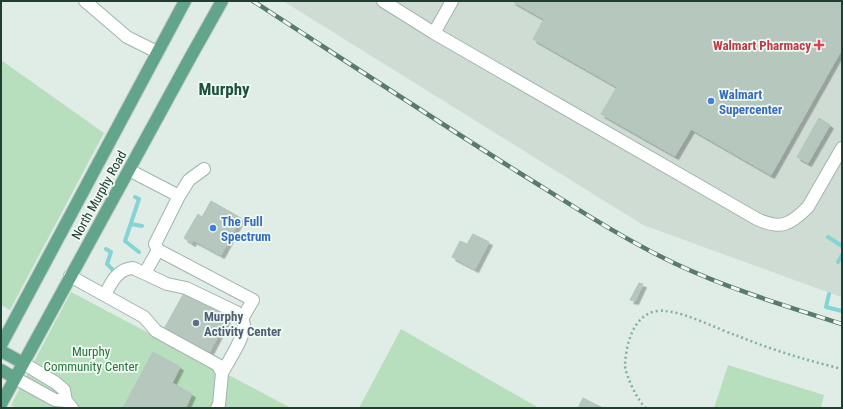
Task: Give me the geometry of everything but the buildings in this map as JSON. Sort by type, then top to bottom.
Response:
[{"type":"main road","name":"North Murphy Road","points":[[1,345],[185,1]]},
{"type":"main road","name":"North Murphy Road","points":[[1,404],[222,1]]},
{"type":"main road","points":[[1,351],[23,363]]},
{"type":"main road","points":[[1,370],[15,378]]},
{"type":"lane","points":[[85,1],[127,37],[157,52]]},
{"type":"lane","points":[[383,1],[434,33],[757,219],[770,225],[780,225],[791,222],[808,207],[842,148]]},
{"type":"lane","points":[[434,33],[452,1]]},
{"type":"lane","points":[[204,169],[189,180],[179,196],[155,244],[158,250],[253,300],[242,319]]},
{"type":"lane","points":[[129,170],[179,196]]},
{"type":"lane","points":[[145,273],[158,250]]},
{"type":"lane","points":[[105,295],[118,273],[127,268],[133,268],[167,284],[186,288],[236,312],[242,319],[244,326],[243,335],[222,373],[219,405],[217,408]]},
{"type":"lane","points":[[70,276],[144,317],[156,331],[218,365],[222,373]]},
{"type":"lane","points":[[23,363],[56,383],[64,390],[69,405]]},
{"type":"lane","points":[[15,378],[55,400],[69,405]]},
{"type":"path","points":[[646,408],[640,402],[634,391],[625,368],[626,352],[634,328],[648,314],[657,311],[666,311],[683,315],[738,337],[798,358],[842,369]]},
{"type":"shaded area","points":[[283,1],[842,1],[841,297],[643,225]]},
{"type":"green space","points":[[1,60],[104,133],[10,310],[1,305]]},
{"type":"green space","name":"Murphy Community Center","points":[[71,292],[291,408],[16,408],[11,405]]},
{"type":"green space","points":[[401,329],[539,408],[359,408]]},
{"type":"green space","points":[[728,365],[824,395],[821,408],[714,408]]},
{"type":"waterway","points":[[135,197],[139,199],[125,241],[139,252]]},
{"type":"waterway","points":[[131,224],[142,226]]},
{"type":"waterway","points":[[828,237],[842,246]]},
{"type":"waterway","points":[[106,249],[111,252],[107,264],[112,269]]},
{"type":"waterway","points":[[838,262],[842,255]]},
{"type":"waterway","points":[[829,294],[826,307],[842,311]]},
{"type":"railway","points":[[253,1],[485,151],[635,243],[676,264],[716,281],[758,297],[842,324]]},
{"type":"place","name":"Walmart Pharmacy","points":[[819,45]]},
{"type":"place","name":"Walmart Supercenter","points":[[711,101]]},
{"type":"place","name":"The Full Spectrum","points":[[213,228]]},
{"type":"place","name":"Murphy Activity Center","points":[[196,323]]},
{"type":"district","name":"Murphy","points":[[224,89]]}]
